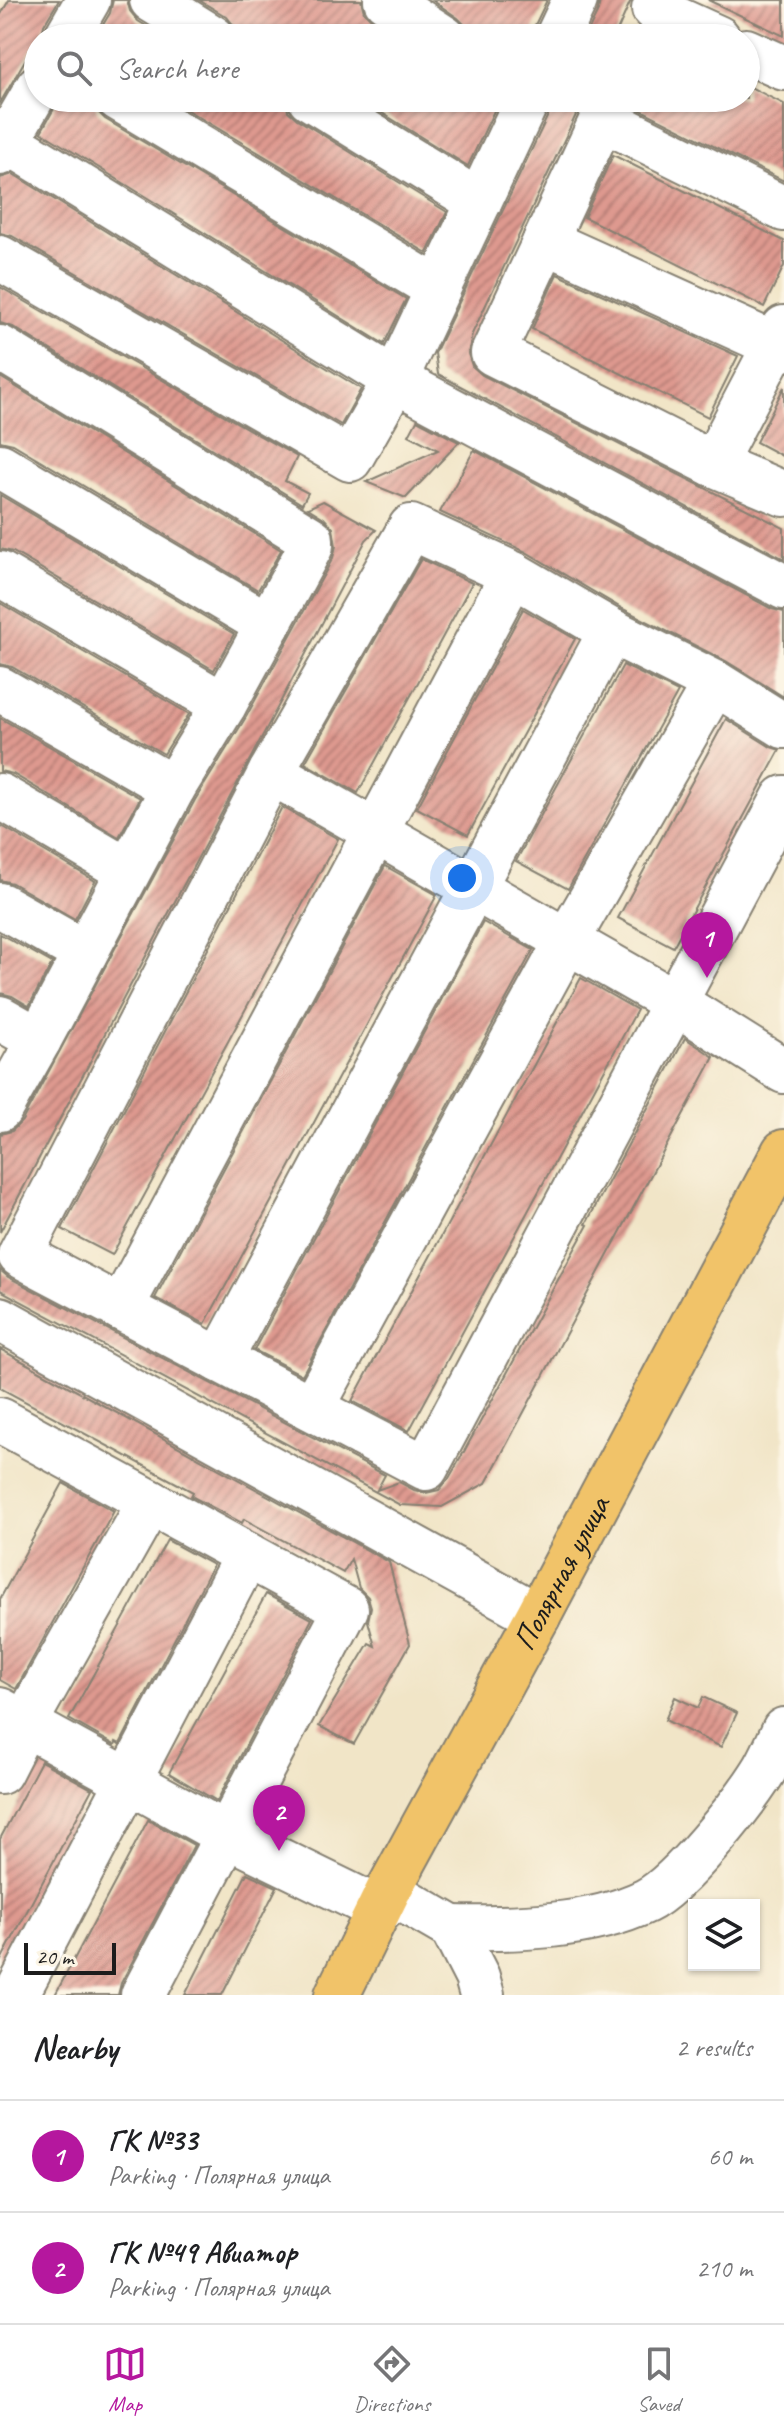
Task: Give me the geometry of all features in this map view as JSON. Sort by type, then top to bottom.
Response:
[{"type":"main road","name":"Полярная улица","points":[[337,1995],[784,1152]]},
{"type":"lane","points":[[74,24],[88,0]]},
{"type":"lane","points":[[152,0],[191,24]]},
{"type":"lane","points":[[386,0],[423,24]]},
{"type":"lane","points":[[651,16],[675,24]]},
{"type":"lane","points":[[760,57],[784,68]]},
{"type":"lane","points":[[24,111],[3,147],[395,380],[784,587]]},
{"type":"lane","points":[[141,112],[438,289]]},
{"type":"lane","points":[[333,112],[479,202]]},
{"type":"lane","points":[[0,258],[350,459],[395,380],[521,112]]},
{"type":"lane","points":[[606,112],[493,353],[713,464],[784,494]]},
{"type":"lane","points":[[615,112],[784,209]]},
{"type":"lane","points":[[545,241],[781,341],[713,464]]},
{"type":"lane","points":[[0,348],[311,539],[311,546],[268,625],[173,788],[0,1109]]},
{"type":"lane","points":[[0,466],[268,625]]},
{"type":"lane","points":[[784,726],[715,683],[611,631],[513,574],[411,527],[271,772],[20,1255],[426,1468],[784,798]]},
{"type":"lane","points":[[0,574],[224,705]]},
{"type":"lane","points":[[121,1308],[513,574]]},
{"type":"lane","points":[[220,1360],[611,631]]},
{"type":"lane","points":[[312,1408],[567,941],[715,683]]},
{"type":"lane","points":[[0,689],[173,788]]},
{"type":"lane","points":[[271,772],[676,1003],[784,1071]]},
{"type":"lane","points":[[0,796],[128,871]]},
{"type":"lane","points":[[0,905],[85,953]]},
{"type":"lane","points":[[0,1018],[39,1040]]},
{"type":"lane","points":[[0,1319],[538,1616]]},
{"type":"lane","points":[[0,1420],[346,1609],[143,1995]]},
{"type":"lane","points":[[0,1772],[12,1716],[150,1502]]},
{"type":"lane","points":[[16,1995],[247,1555]]},
{"type":"lane","points":[[12,1716],[227,1835],[452,1928],[515,1929],[591,1919],[645,1901],[668,1886],[732,1812],[765,1769],[784,1730]]},
{"type":"lane","points":[[452,1928],[477,1977],[482,1995]]},
{"type":"building","points":[[9,0],[59,0],[45,24],[24,24],[24,62],[0,103],[0,16]]},
{"type":"building","points":[[113,0],[127,0],[130,11],[143,24],[103,24]]},
{"type":"building","points":[[199,0],[361,0],[364,12],[378,24],[233,24],[227,17]]},
{"type":"building","points":[[432,0],[547,0],[535,24],[464,24]]},
{"type":"building","points":[[600,0],[631,0],[620,24],[592,24]]},
{"type":"building","points":[[708,0],[784,0],[784,36]]},
{"type":"building","points":[[760,92],[784,104],[784,181],[645,112],[760,112]]},
{"type":"building","points":[[52,112],[98,112],[406,299],[384,344],[41,132]]},
{"type":"building","points":[[190,112],[289,112],[447,212],[427,253]]},
{"type":"building","points":[[381,112],[493,112],[468,166]]},
{"type":"building","points":[[550,112],[577,112],[472,334],[468,354],[472,366],[482,375],[784,528],[784,559],[438,374],[435,353]]},
{"type":"building","points":[[613,155],[784,241],[784,266],[764,307],[584,217]]},
{"type":"building","points":[[13,174],[361,389],[341,425],[12,236],[0,233],[0,178]]},
{"type":"building","points":[[557,274],[738,356],[708,417],[532,329]]},
{"type":"building","points":[[0,287],[297,457],[285,481],[308,493],[302,504],[13,327],[0,323]]},
{"type":"building","points":[[0,377],[281,550],[258,590],[13,444],[0,441]]},
{"type":"building","points":[[784,387],[784,457],[756,442]]},
{"type":"building","points":[[417,420],[459,442],[406,498],[366,482],[438,450],[409,435]]},
{"type":"building","points":[[474,450],[772,609],[784,612],[784,697],[726,661],[623,609],[526,552],[440,512]]},
{"type":"building","points":[[0,495],[234,634],[214,670],[13,552],[0,549]]},
{"type":"building","points":[[323,501],[376,530],[366,540],[0,1232],[0,1134],[12,1131],[22,1121],[195,800],[246,717],[333,558],[336,546],[333,528],[308,508]]},
{"type":"building","points":[[421,559],[472,583],[358,793],[305,763]]},
{"type":"building","points":[[0,603],[189,714],[164,754],[12,667],[0,664]]},
{"type":"building","points":[[523,609],[575,639],[468,835],[417,808]]},
{"type":"building","points":[[623,665],[678,692],[568,889],[516,861]]},
{"type":"building","points":[[0,718],[140,798],[119,837],[13,774],[0,771]]},
{"type":"building","points":[[726,719],[780,750],[673,947],[618,918]]},
{"type":"building","points":[[282,807],[338,839],[112,1255],[62,1229]]},
{"type":"building","points":[[0,825],[95,881],[75,919],[12,883],[0,880]]},
{"type":"building","points":[[385,866],[437,895],[205,1324],[155,1298]]},
{"type":"building","points":[[483,922],[533,950],[302,1375],[254,1350]]},
{"type":"building","points":[[0,934],[52,963],[29,1006],[0,993]]},
{"type":"building","points":[[581,978],[637,1010],[409,1431],[352,1401]]},
{"type":"building","points":[[685,1038],[714,1057],[486,1483],[442,1507],[400,1505],[0,1290],[0,1270],[8,1277],[385,1475],[377,1490],[399,1482],[426,1493],[439,1490],[460,1459],[588,1225]]},
{"type":"building","points":[[0,1349],[389,1562],[410,1644],[354,1744],[319,1726],[369,1643],[375,1646],[368,1621],[371,1607],[368,1597],[359,1588],[351,1559],[343,1573],[244,1519],[242,1523],[191,1496],[193,1492],[0,1388]]},
{"type":"building","points":[[63,1483],[114,1511],[16,1689],[0,1680],[0,1599]]},
{"type":"building","points":[[167,1540],[213,1565],[120,1744],[116,1742],[115,1745],[69,1719]]},
{"type":"building","points":[[266,1594],[312,1619],[217,1801],[169,1773]]},
{"type":"building","points":[[675,1697],[698,1708],[703,1697],[737,1713],[721,1747],[665,1720]]},
{"type":"building","points":[[41,1761],[92,1789],[0,1962],[0,1839]]},
{"type":"building","points":[[148,1820],[194,1845],[121,1983],[118,1995],[55,1995]]},
{"type":"building","points":[[247,1873],[277,1887],[222,1995],[185,1995]]},
{"type":"place","name":"ГК №33","points":[[707,978]]},
{"type":"place","name":"ГК №49 Авиатор","points":[[279,1851]]}]
